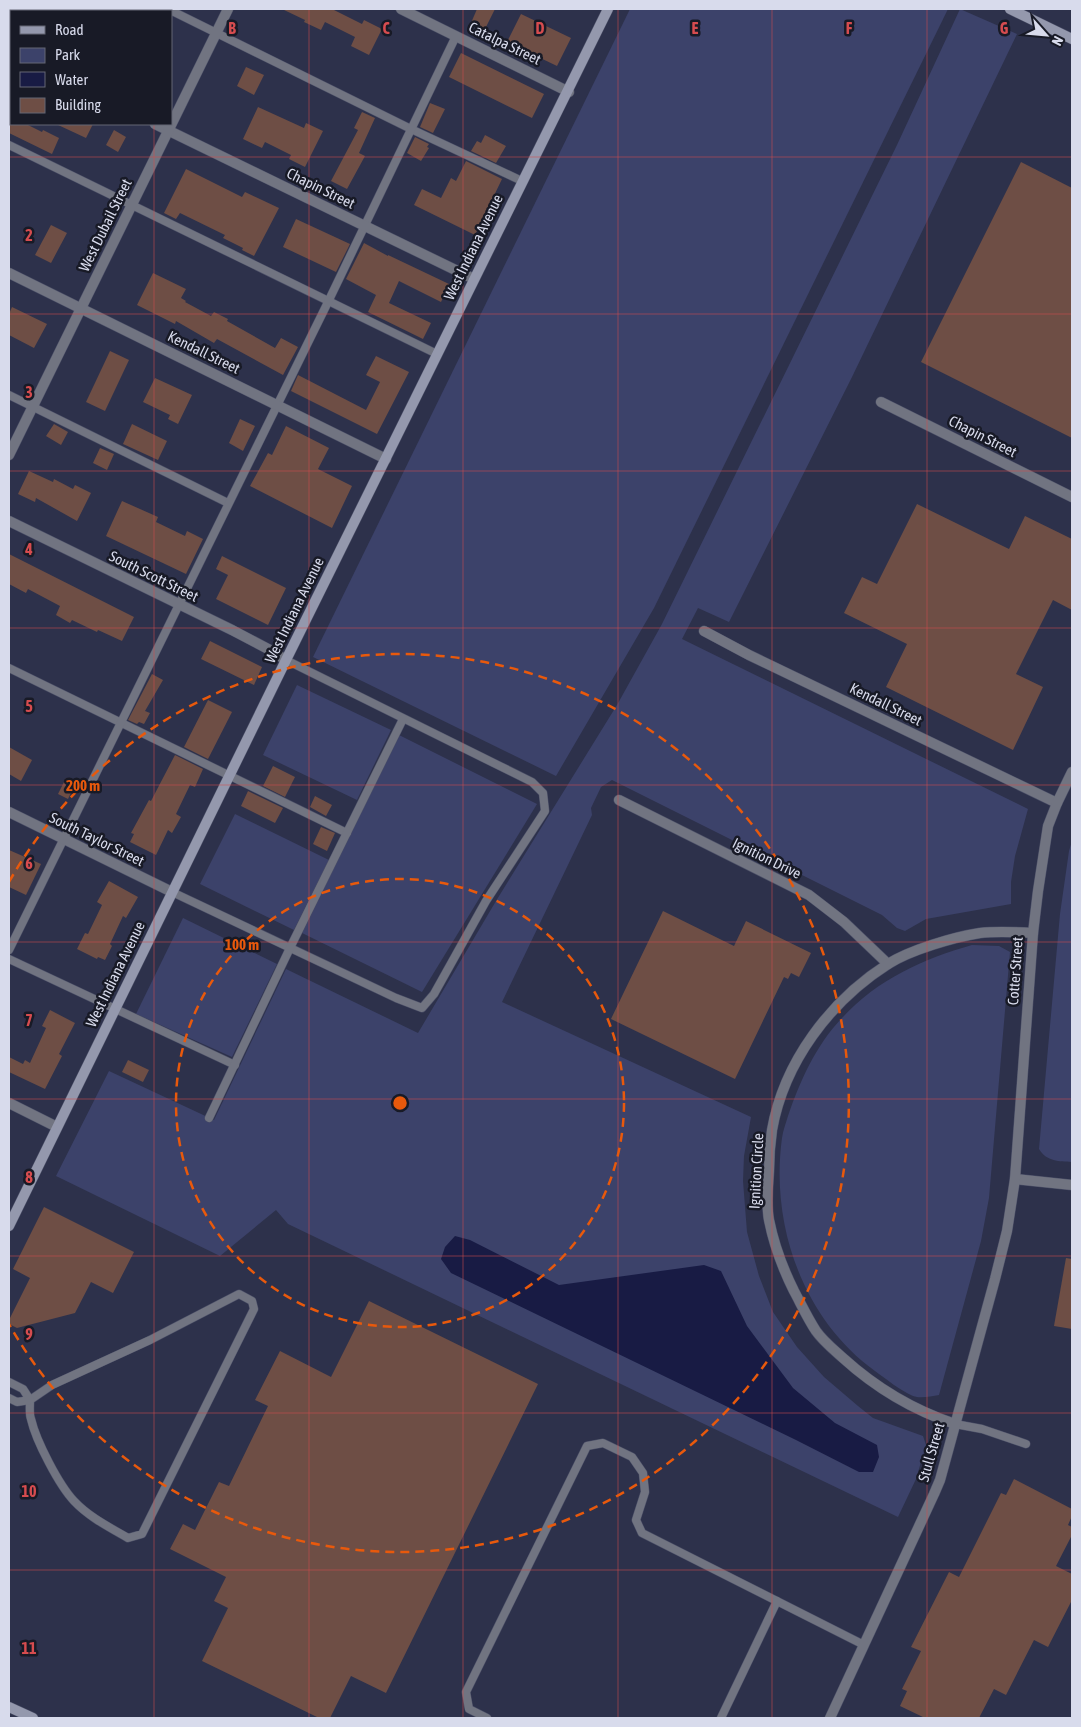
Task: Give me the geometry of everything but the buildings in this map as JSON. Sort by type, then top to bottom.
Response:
[{"type":"street","name":"West Dubail Street","points":[[172,122],[228,9]]},
{"type":"street","name":"Catalpa Street","points":[[401,9],[569,92]]},
{"type":"street","name":"West Indiana Avenue","points":[[9,1226],[522,181],[569,92],[608,9]]},
{"type":"street","points":[[1010,9],[1072,39]]},
{"type":"street","name":"Chapin Street","points":[[157,125],[474,280]]},
{"type":"street","name":"West Dubail Street","points":[[9,455],[170,125]]},
{"type":"street","name":"Kendall Street","points":[[9,273],[386,458]]},
{"type":"street","name":"Chapin Street","points":[[881,402],[1072,497]]},
{"type":"street","name":"South Scott Street","points":[[9,521],[179,604],[286,660]]},
{"type":"street","name":"Kendall Street","points":[[704,631],[749,655],[1057,803]]},
{"type":"street","name":"Cotter Street","points":[[1015,1179],[1033,933],[1043,851],[1048,826],[1072,772]]},
{"type":"street","name":"Ignition Drive","points":[[619,800],[808,896],[844,922],[888,964]]},
{"type":"street","name":"South Taylor Street","points":[[9,812],[172,892]]},
{"type":"street","name":"Ignition Circle","points":[[955,1424],[918,1410],[877,1386],[851,1365],[816,1331],[787,1276],[769,1219],[768,1192],[772,1129],[788,1079],[801,1054],[815,1032],[831,1013],[861,984],[888,964],[906,954],[924,948],[980,933],[1033,933]]},
{"type":"street","points":[[9,1103],[57,1127]]},
{"type":"street","points":[[1015,1179],[1072,1185]]},
{"type":"street","name":"Stull Street","points":[[830,1718],[934,1494],[997,1270],[1015,1179]]},
{"type":"street","points":[[9,1707],[33,1718]]},
{"type":"lane","points":[[172,11],[411,129],[522,181]]},
{"type":"lane","points":[[9,950],[328,302],[456,36]]},
{"type":"lane","points":[[9,145],[437,354]]},
{"type":"lane","points":[[9,396],[228,504]]},
{"type":"lane","points":[[172,892],[396,998],[422,1008],[434,994],[486,901],[545,811],[543,793],[532,782],[286,660]]},
{"type":"lane","points":[[9,668],[347,833]]},
{"type":"lane","points":[[209,1118],[290,948],[404,719]]},
{"type":"lane","points":[[9,959],[235,1065]]},
{"type":"lane","points":[[9,1382],[23,1389],[30,1400],[30,1419],[44,1452],[57,1477],[74,1500],[98,1521],[128,1538],[142,1534],[254,1309],[252,1301],[239,1294],[150,1340],[52,1385],[30,1400],[17,1402],[9,1398]]},
{"type":"lane","points":[[955,1424],[982,1429],[1026,1444]]},
{"type":"lane","points":[[487,1718],[468,1709],[466,1692],[587,1446],[603,1443],[632,1457],[643,1473],[645,1492],[636,1520],[642,1533],[864,1645]]},
{"type":"lane","points":[[721,1718],[777,1602]]},
{"type":"green space","points":[[630,9],[948,9],[654,608],[556,776],[313,657]]},
{"type":"green space","points":[[960,9],[1017,34],[852,377],[729,622],[698,608],[682,639],[1028,809],[1015,856],[1011,882],[1011,904],[926,919],[905,931],[897,928],[882,915],[612,780],[601,787],[591,808],[592,815],[502,1002],[751,1117],[744,1156],[743,1181],[747,1232],[759,1276],[773,1312],[797,1347],[824,1377],[858,1406],[873,1418],[923,1436],[926,1445],[916,1479],[898,1517],[288,1224],[276,1210],[220,1256],[56,1176],[109,1071],[214,1120],[286,969],[418,1033],[496,901],[617,705],[662,624],[897,145]]},
{"type":"green space","points":[[297,685],[391,730],[357,800],[263,755]]},
{"type":"green space","points":[[399,735],[537,804],[422,992],[302,933]]},
{"type":"green space","points":[[235,814],[329,860],[294,930],[200,884]]},
{"type":"green space","points":[[1072,841],[1072,1162],[1050,1159],[1039,1149],[1060,914]]},
{"type":"green space","points":[[183,918],[277,964],[232,1057],[136,1014]]},
{"type":"green space","points":[[972,945],[999,946],[1010,952],[989,1198],[981,1241],[939,1395],[919,1397],[908,1394],[894,1385],[850,1350],[828,1325],[811,1297],[797,1268],[787,1236],[781,1204],[782,1138],[793,1103],[810,1064],[824,1040],[842,1018],[871,992],[902,972],[936,957]]},
{"type":"water","points":[[455,1236],[470,1240],[559,1285],[704,1265],[721,1271],[747,1326],[793,1388],[835,1423],[877,1445],[879,1457],[873,1472],[859,1472],[451,1273],[441,1259],[445,1247]]}]
